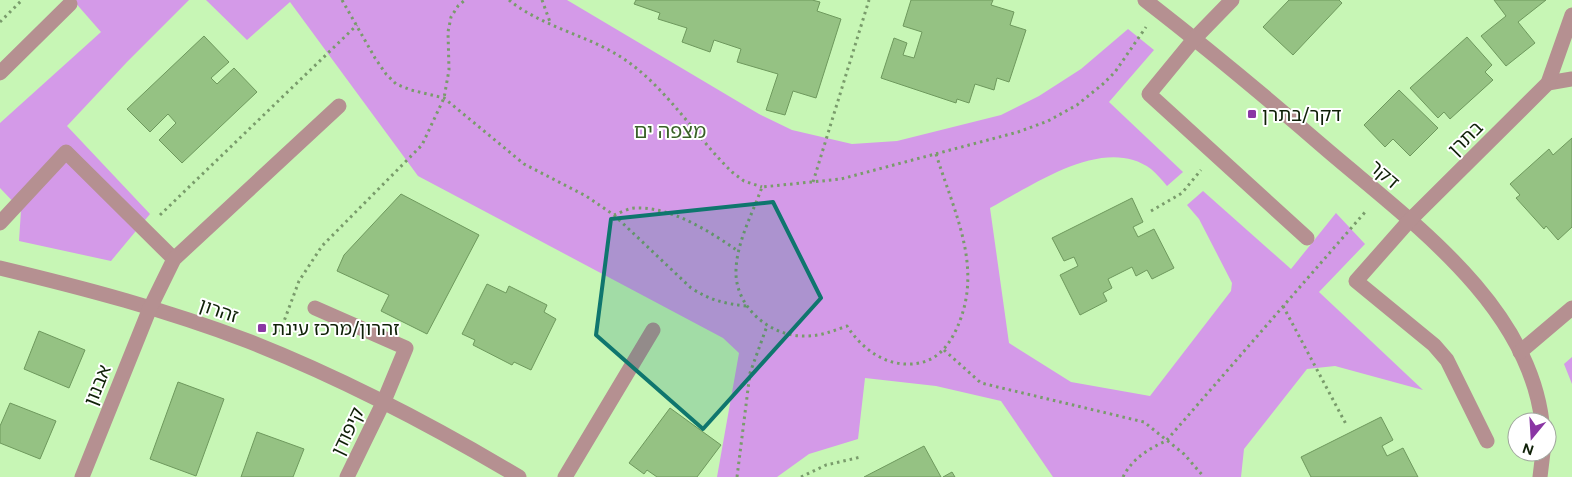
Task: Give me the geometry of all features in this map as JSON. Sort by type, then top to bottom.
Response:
[{"type":"street","name":"דקר","points":[[1145,0],[1195,38],[1379,195],[1431,240],[1470,280],[1502,320],[1520,352],[1539,400],[1541,412]]},
{"type":"street","points":[[1232,0],[1195,38],[1148,94],[1307,238]]},
{"type":"street","points":[[0,73],[70,4]]},
{"type":"street","points":[[1572,16],[1548,83],[1572,79]]},
{"type":"street","name":"בתרן","points":[[1487,442],[1447,360],[1434,344],[1356,281],[1409,221],[1548,83]]},
{"type":"street","points":[[0,223],[66,152],[174,259],[338,106]]},
{"type":"street","name":"אבנון","points":[[82,477],[150,308],[174,259]]},
{"type":"street","name":"זהרון","points":[[0,268],[150,308],[273,352],[384,402],[519,477]]},
{"type":"street","name":"קיפודן","points":[[315,308],[406,348],[384,402],[347,477]]},
{"type":"street","points":[[1520,352],[1572,308]]},
{"type":"street","points":[[565,477],[654,330]]},
{"type":"street","points":[[1540,477],[1542,462]]},
{"type":"path","points":[[0,22],[22,0]]},
{"type":"path","points":[[342,0],[375,58],[396,84],[411,90],[444,98],[524,164],[586,196],[614,215],[690,288],[721,304],[747,306]]},
{"type":"path","points":[[273,352],[299,281],[311,261],[322,246],[422,145],[444,98],[449,70],[448,32],[451,17],[458,6],[465,0]]},
{"type":"path","points":[[508,0],[600,45],[624,59],[644,75],[732,172],[744,181],[762,187],[841,179],[1033,127],[1076,106],[1115,72],[1158,10]]},
{"type":"path","points":[[542,0],[550,22]]},
{"type":"path","points":[[813,182],[869,0]]},
{"type":"path","points":[[144,230],[357,25]]},
{"type":"path","points":[[762,187],[738,250],[736,276],[741,296],[752,313],[767,326],[785,334],[805,336],[826,334],[847,326],[854,337],[877,356],[905,364],[926,362],[944,350],[964,311],[969,272],[965,247],[936,154]]},
{"type":"path","points":[[1151,211],[1182,193],[1215,155]]},
{"type":"path","points":[[1123,477],[1136,459],[1150,448],[1166,441],[1379,195]]},
{"type":"path","points":[[614,215],[633,208],[649,209],[682,219],[712,233],[738,250]]},
{"type":"path","points":[[1283,306],[1347,426]]},
{"type":"path","points":[[738,477],[750,373],[767,326]]},
{"type":"path","points":[[944,350],[981,383],[1144,422],[1184,454],[1204,477]]},
{"type":"path","points":[[801,477],[826,465],[861,458]]},
{"type":"highlighted area","points":[[773,202],[821,298],[703,429],[596,335],[611,219]]},
{"type":"shaded area","points":[[73,0],[189,0],[67,126],[150,214],[111,261],[19,241],[21,210],[0,188],[0,123],[101,32]]},
{"type":"shaded area","points":[[206,0],[567,0],[759,114],[792,130],[852,144],[897,141],[1001,115],[1039,96],[1081,69],[1128,29],[1154,50],[1109,102],[1183,172],[1167,186],[1151,169],[1132,160],[1112,157],[1090,160],[1047,177],[990,208],[1009,343],[1071,382],[1150,396],[1231,291],[1232,283],[1199,219],[1187,205],[1203,191],[1291,269],[1336,213],[1365,244],[1319,292],[1423,390],[1335,366],[1307,369],[1244,449],[1241,477],[1053,477],[1001,401],[936,386],[865,378],[858,439],[809,454],[777,477],[717,477],[739,353],[723,338],[418,176],[290,2],[247,40]]},
{"type":"shaded area","points":[[1572,357],[1572,384],[1564,364]]},
{"type":"building","points":[[636,0],[812,0],[820,2],[817,11],[841,19],[816,98],[793,91],[785,115],[766,110],[778,74],[737,62],[741,49],[714,40],[710,52],[682,42],[687,28],[658,19],[660,13],[634,4]]},
{"type":"building","points":[[911,0],[993,0],[991,5],[1014,12],[1010,25],[1026,30],[1009,82],[997,78],[994,90],[975,84],[969,103],[957,99],[956,103],[881,78],[894,38],[907,43],[903,55],[914,58],[922,32],[903,26]]},
{"type":"building","points":[[1289,0],[1339,0],[1342,3],[1293,55],[1263,27]]},
{"type":"building","points":[[1494,0],[1546,0],[1518,22],[1535,43],[1506,66],[1481,36],[1506,16]]},
{"type":"building","points":[[204,36],[229,62],[211,78],[217,84],[234,68],[257,92],[182,163],[159,140],[176,123],[168,114],[150,132],[127,109]]},
{"type":"building","points":[[1467,37],[1492,65],[1485,72],[1493,80],[1450,119],[1444,112],[1438,118],[1410,88]]},
{"type":"building","points":[[1399,90],[1438,128],[1410,156],[1393,139],[1385,147],[1364,125]]},
{"type":"building","points":[[1572,138],[1572,227],[1558,240],[1546,226],[1544,229],[1516,198],[1520,195],[1510,184],[1549,149],[1553,155]]},
{"type":"building","points":[[401,194],[479,235],[427,334],[381,311],[389,295],[337,271],[344,255]]},
{"type":"building","points":[[1132,198],[1143,222],[1133,227],[1138,237],[1154,229],[1174,268],[1152,279],[1147,270],[1136,276],[1132,267],[1108,279],[1112,288],[1103,293],[1107,301],[1080,315],[1060,275],[1078,266],[1074,257],[1064,261],[1052,238]]},
{"type":"building","points":[[487,284],[506,293],[509,286],[547,305],[544,312],[556,319],[531,370],[514,362],[512,365],[473,345],[475,340],[462,334]]},
{"type":"building","points":[[39,331],[85,350],[69,388],[24,369]]},
{"type":"building","points":[[178,382],[224,399],[196,476],[150,459]]},
{"type":"building","points":[[10,403],[56,421],[40,459],[0,443],[0,426]]},
{"type":"building","points":[[670,408],[721,445],[697,477],[657,477],[647,470],[644,474],[629,463]]},
{"type":"building","points":[[1381,417],[1393,440],[1382,446],[1387,456],[1403,448],[1418,477],[1311,477],[1301,457]]},
{"type":"building","points":[[257,432],[304,449],[293,477],[241,477]]},
{"type":"building","points":[[924,446],[941,477],[864,477]]},
{"type":"building","points":[[952,472],[955,477],[943,477]]},
{"type":"place","name":"דקר/בתרן","points":[[1252,114]]},
{"type":"place","name":"זהרון/מרכז עינת","points":[[262,328]]},
{"type":"district","name":"מצפה ים","points":[[670,131]]}]
